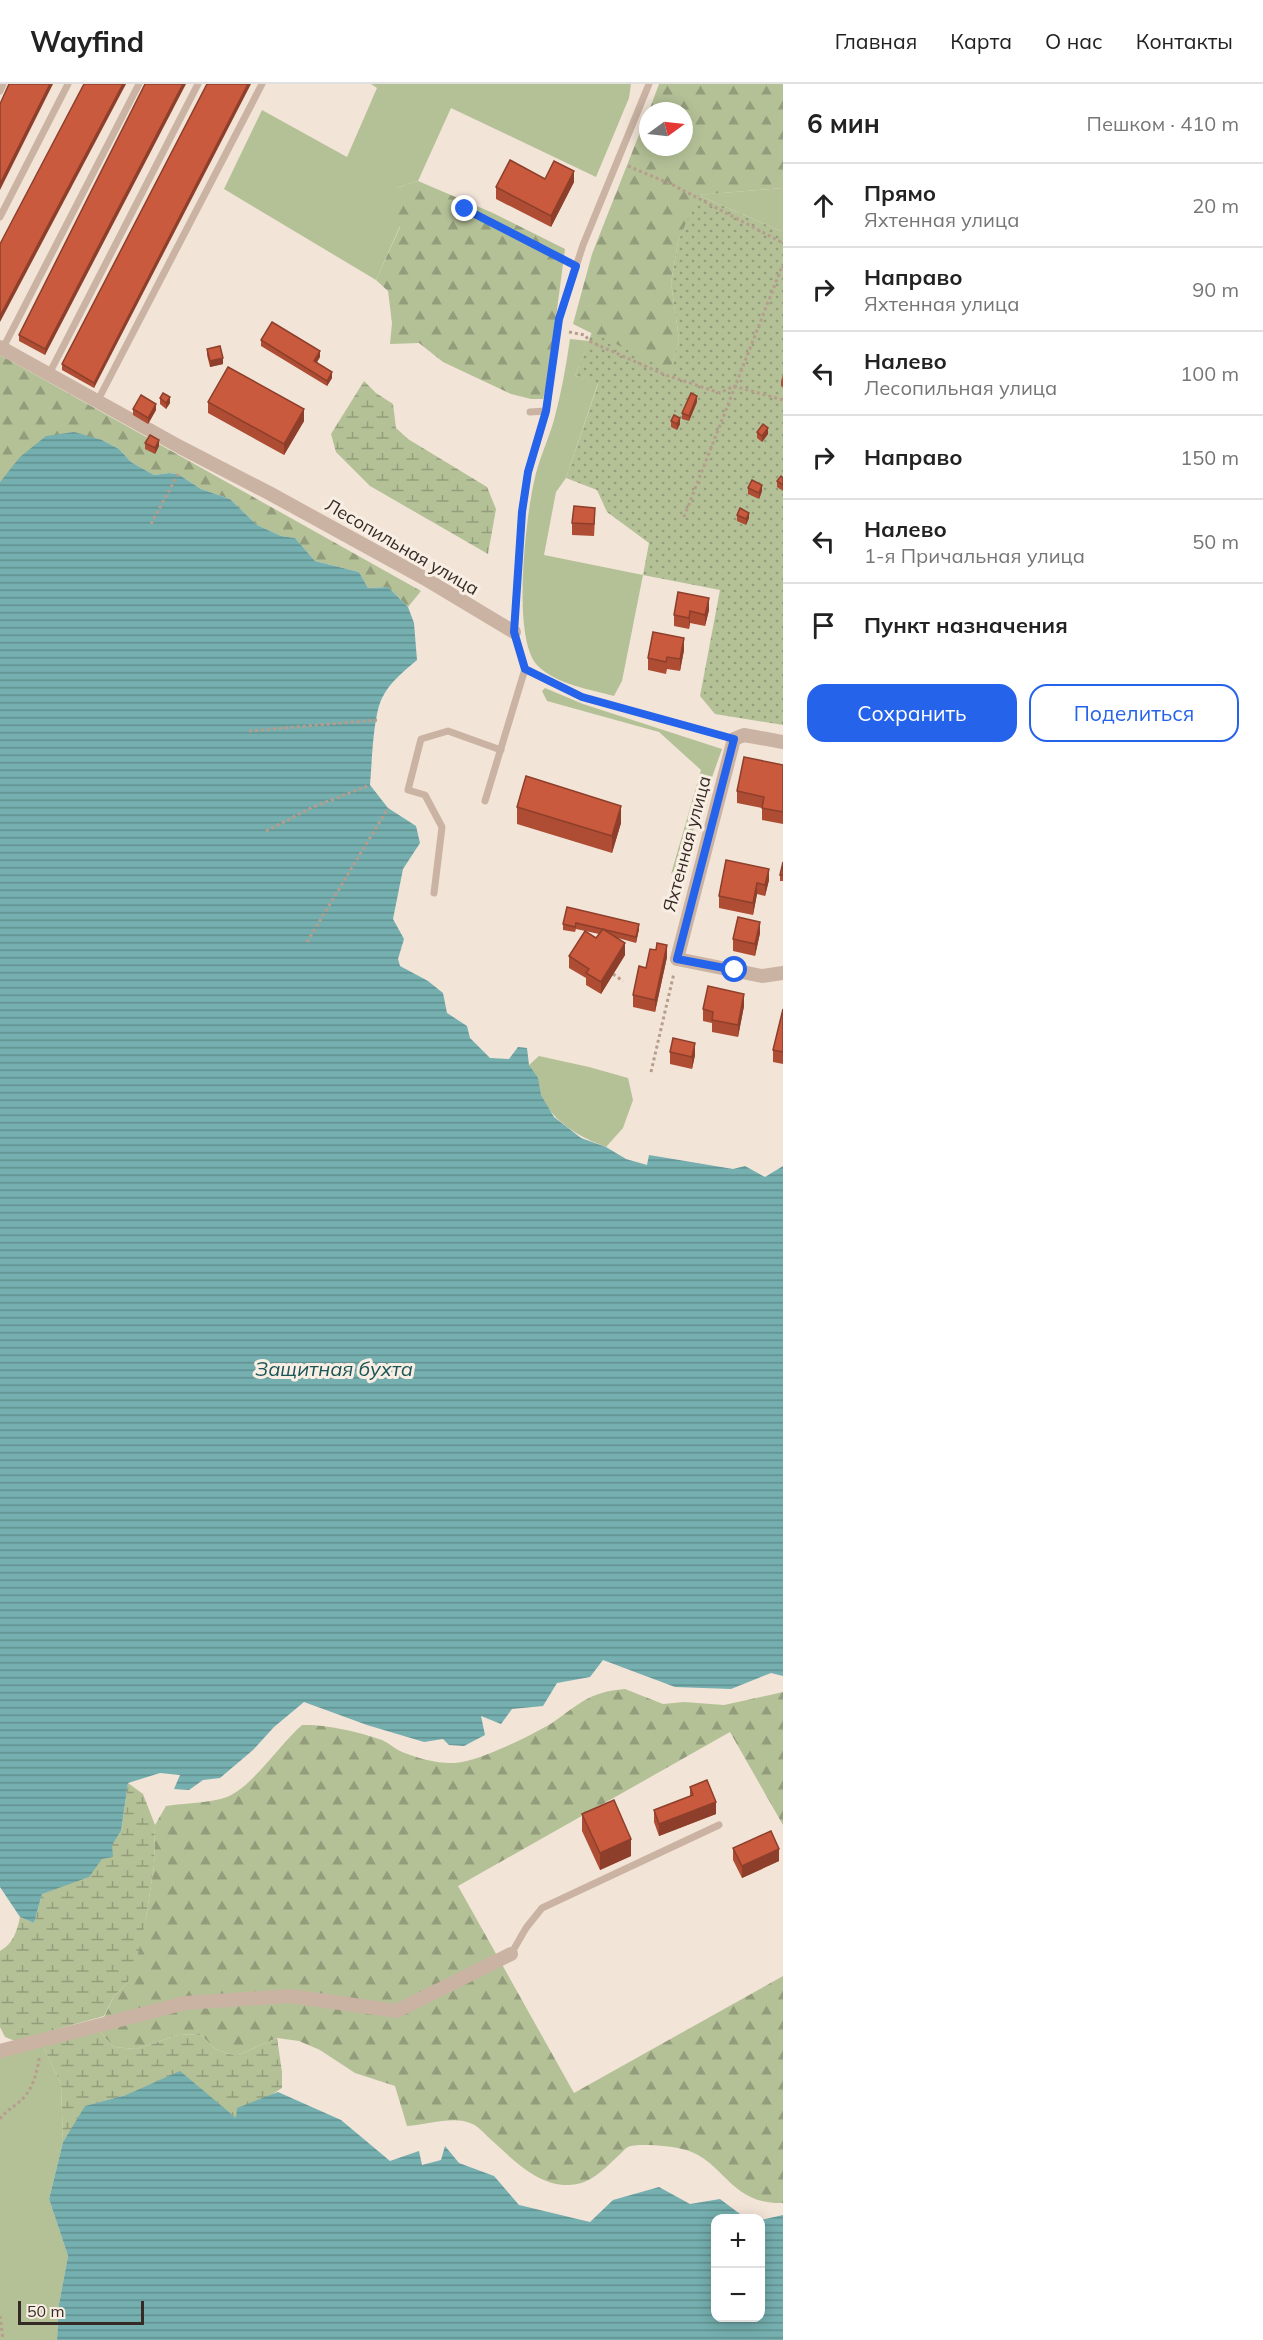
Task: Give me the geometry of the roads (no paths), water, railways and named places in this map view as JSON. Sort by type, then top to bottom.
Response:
[{"type":"street","name":"Лесопильная улица","points":[[2,347],[180,447],[424,578],[514,632]]},
{"type":"street","points":[[734,739],[744,735],[783,742]]},
{"type":"street","name":"Яхтенная улица","points":[[734,739],[677,959],[762,976],[783,973]]},
{"type":"street","points":[[0,2051],[185,2003],[290,1996],[397,2011],[511,1954]]},
{"type":"lane","points":[[0,91],[3,84]]},
{"type":"lane","points":[[0,218],[68,84]]},
{"type":"lane","points":[[2,347],[139,84]]},
{"type":"lane","points":[[49,374],[198,84]]},
{"type":"lane","points":[[98,400],[261,84]]},
{"type":"lane","points":[[485,801],[525,669],[514,632],[522,512],[528,472],[546,411],[559,319],[576,266],[649,84]]},
{"type":"lane","points":[[530,412],[546,411]]},
{"type":"lane","points":[[525,669],[582,697],[734,739]]},
{"type":"lane","points":[[434,893],[442,827],[425,795],[408,790],[421,739],[448,731],[501,750]]},
{"type":"lane","points":[[511,1954],[526,1928],[542,1908],[719,1825]]},
{"type":"water","name":"Защитная бухта","points":[[74,432],[102,440],[119,449],[131,462],[154,475],[178,474],[201,489],[230,499],[257,525],[281,536],[295,538],[315,561],[359,572],[368,588],[388,587],[408,607],[414,623],[417,660],[398,677],[382,698],[375,728],[370,785],[388,808],[416,826],[420,843],[403,869],[393,919],[404,939],[398,959],[400,966],[428,981],[443,993],[447,1013],[467,1026],[470,1038],[490,1058],[509,1059],[518,1047],[527,1048],[529,1065],[538,1078],[541,1095],[554,1117],[581,1138],[606,1147],[626,1159],[647,1165],[649,1155],[733,1169],[745,1166],[765,1177],[783,1166],[783,1676],[771,1673],[731,1689],[675,1687],[603,1660],[590,1677],[557,1683],[543,1706],[512,1709],[501,1724],[481,1716],[485,1735],[464,1746],[449,1745],[443,1739],[424,1742],[367,1725],[304,1702],[220,1778],[203,1780],[189,1790],[174,1789],[180,1775],[160,1773],[128,1783],[121,1831],[112,1845],[113,1857],[102,1859],[89,1877],[42,1894],[34,1923],[20,1917],[0,1887],[0,482],[20,457],[46,436]]},
{"type":"water","points":[[180,2071],[236,2118],[237,2108],[278,2092],[341,2120],[390,2161],[419,2151],[422,2165],[441,2160],[445,2146],[459,2163],[494,2176],[519,2205],[590,2222],[613,2200],[659,2187],[690,2204],[720,2199],[740,2214],[711,2214],[711,2322],[765,2322],[765,2219],[783,2215],[783,2340],[57,2340],[59,2304],[68,2256],[49,2199],[63,2142],[85,2106],[126,2095]]}]
